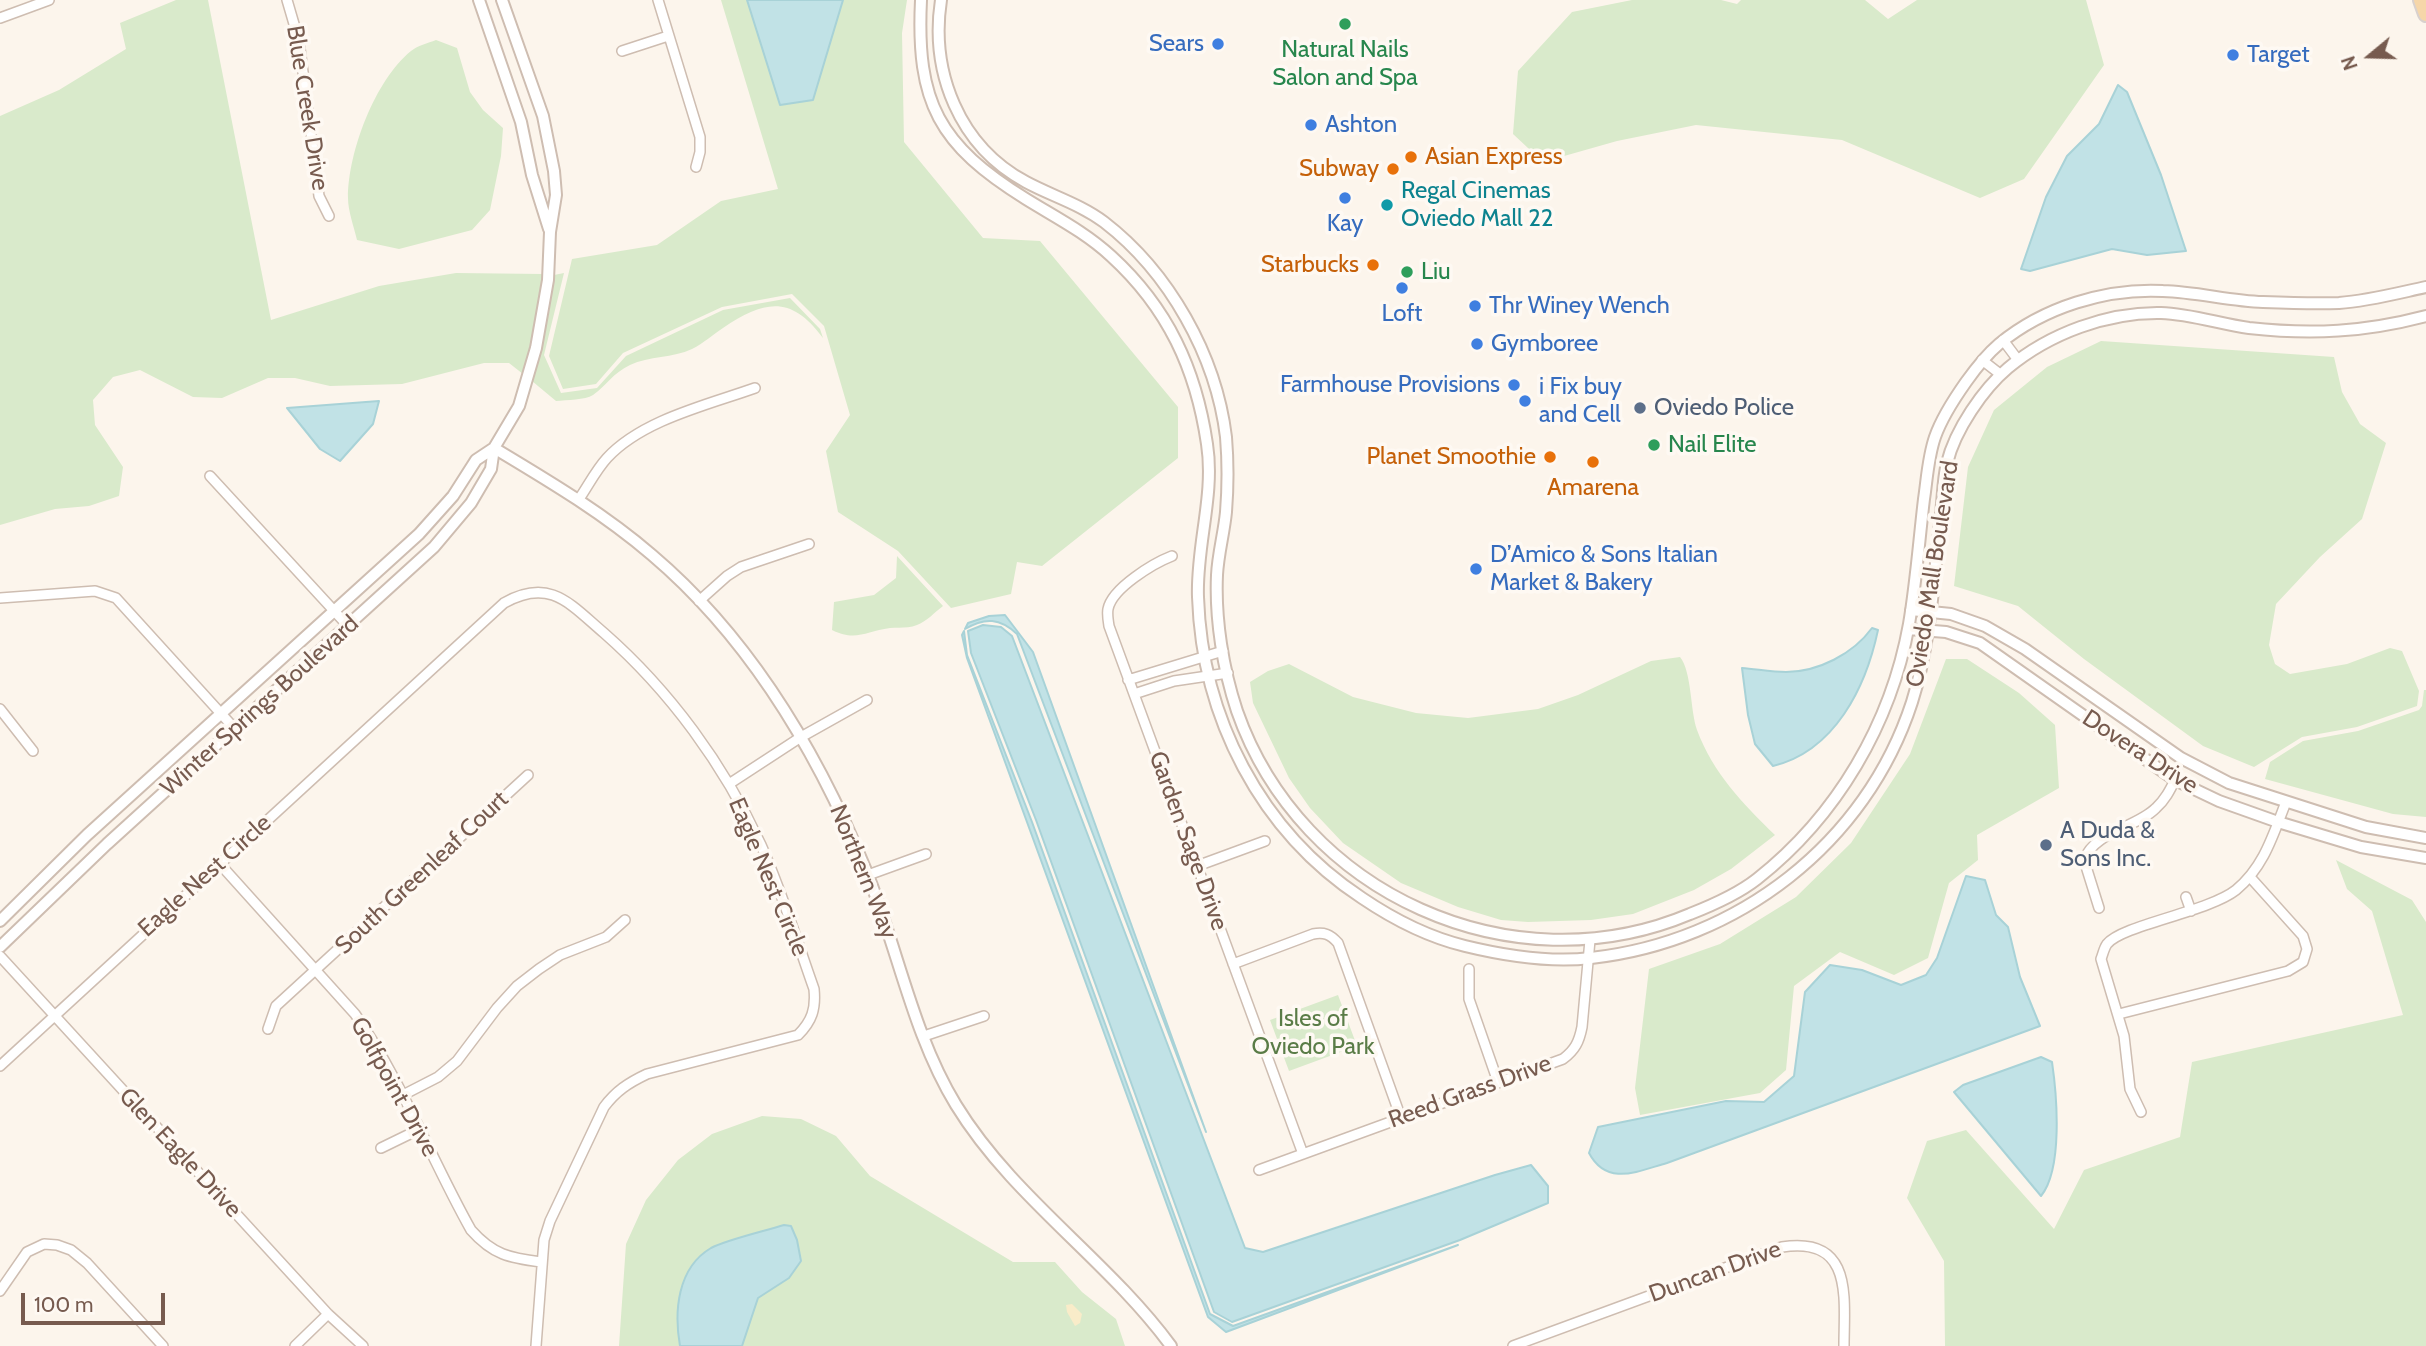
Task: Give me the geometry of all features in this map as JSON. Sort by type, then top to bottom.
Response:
[{"type":"main road","points":[[2421,0],[2426,14]]},
{"type":"street","points":[[0,18],[48,0]]},
{"type":"street","name":"Blue Creek Drive","points":[[288,0],[299,41],[319,196],[329,216]]},
{"type":"street","name":"Winter Springs Boulevard","points":[[478,0],[517,111],[532,175],[550,232]]},
{"type":"street","name":"Winter Springs Boulevard","points":[[0,947],[107,844],[434,547],[471,503],[491,469],[494,448],[519,406],[536,348],[544,308],[556,195],[551,157],[538,103],[502,0]]},
{"type":"street","points":[[658,0],[699,137],[701,152],[696,167]]},
{"type":"street","name":"Oviedo Mall Boulevard","points":[[921,0],[919,43],[923,78],[939,118],[959,149],[979,169],[1074,227],[1107,252],[1162,313],[1181,351],[1197,396],[1208,451],[1207,492],[1197,585],[1203,658],[1219,718],[1250,781],[1277,823],[1341,884],[1413,928],[1453,943],[1530,959],[1588,959],[1647,948],[1695,932],[1743,910],[1783,884],[1816,855],[1856,811],[1885,764],[1911,704],[1928,631],[1948,460],[1972,410],[2000,374],[2018,360],[2065,333],[2100,320],[2133,314],[2165,313],[2245,327],[2338,331],[2389,325],[2426,316]]},
{"type":"street","name":"Oviedo Mall Boulevard","points":[[941,0],[937,47],[943,80],[957,113],[976,139],[997,161],[1023,181],[1075,204],[1106,224],[1143,260],[1173,298],[1198,341],[1215,384],[1225,432],[1228,472],[1226,512],[1217,570],[1223,651],[1237,710],[1254,750],[1284,800],[1317,840],[1361,875],[1409,904],[1443,920],[1487,932],[1543,941],[1590,940],[1636,932],[1671,922],[1707,907],[1753,882],[1799,841],[1839,794],[1863,755],[1886,707],[1908,629],[1928,471],[1935,438],[1950,407],[1982,360],[2003,341],[2045,316],[2102,294],[2168,290],[2216,299],[2342,303],[2426,287]]},
{"type":"street","points":[[622,51],[668,36]]},
{"type":"street","points":[[517,111],[538,103]]},
{"type":"street","points":[[2003,341],[2018,360]]},
{"type":"street","points":[[1982,360],[2000,374]]},
{"type":"street","points":[[579,499],[607,459],[628,440],[653,425],[755,388]]},
{"type":"street","name":"Winter Springs Boulevard","points":[[0,921],[87,835],[419,534],[453,496],[476,460],[494,448]]},
{"type":"street","name":"Northern Way","points":[[494,448],[579,499],[654,556],[739,646],[770,688],[821,772],[868,875],[924,1036],[955,1102],[980,1141],[1002,1167],[1135,1301],[1171,1346]]},
{"type":"street","points":[[210,476],[348,626]]},
{"type":"street","points":[[699,601],[727,576],[741,568],[809,544]]},
{"type":"street","name":"Garden Sage Drive","points":[[1172,556],[1144,569],[1111,599],[1108,608],[1109,626],[1303,1154]]},
{"type":"street","points":[[0,598],[95,591],[116,598],[235,729]]},
{"type":"street","name":"Eagle Nest Circle","points":[[0,1066],[503,603],[529,592],[557,595],[620,648],[665,695],[700,740],[729,784],[760,844],[781,895],[814,989],[815,1005],[812,1016],[798,1035],[647,1074],[627,1083],[615,1093],[604,1107],[550,1221],[541,1262],[536,1346]]},
{"type":"street","name":"Dovera Drive","points":[[1911,610],[1951,614],[1985,626],[2025,649],[2181,758],[2229,783],[2366,827],[2426,838]]},
{"type":"street","name":"Dovera Drive","points":[[1908,629],[1946,632],[1980,643],[2175,780],[2219,802],[2361,846],[2426,858]]},
{"type":"street","points":[[1128,680],[1223,651]]},
{"type":"street","points":[[1170,666],[1174,681]]},
{"type":"street","points":[[1134,694],[1174,681],[1228,673]]},
{"type":"street","points":[[729,784],[801,737],[867,700]]},
{"type":"street","points":[[0,709],[33,751]]},
{"type":"street","name":"South Greenleaf Court","points":[[268,1029],[276,1006],[528,775]]},
{"type":"street","points":[[2099,908],[2084,860],[2087,853],[2097,843],[2155,810],[2175,780]]},
{"type":"street","points":[[2141,1112],[2130,1089],[2124,1036],[2101,959],[2108,943],[2122,934],[2190,911],[2234,891],[2250,877],[2264,857],[2286,802]]},
{"type":"street","points":[[1197,866],[1265,841]]},
{"type":"street","points":[[868,875],[926,854]]},
{"type":"street","name":"Golfpoint Drive","points":[[219,863],[361,1023],[383,1057],[465,1220],[483,1244],[514,1258],[541,1262]]},
{"type":"street","points":[[2119,1014],[2288,971],[2303,962],[2307,949],[2303,936],[2250,877]]},
{"type":"street","points":[[2186,897],[2190,911]]},
{"type":"street","points":[[403,1095],[438,1077],[457,1061],[497,1008],[517,986],[538,969],[560,955],[606,937],[625,920]]},
{"type":"street","points":[[1233,964],[1313,934],[1322,932],[1332,936],[1338,943],[1401,1118]]},
{"type":"street","name":"Reed Grass Drive","points":[[1259,1170],[1563,1059],[1573,1052],[1579,1041],[1590,940]]},
{"type":"street","name":"Glen Eagle Drive","points":[[0,956],[328,1314],[363,1346]]},
{"type":"street","points":[[1469,969],[1469,999],[1499,1082]]},
{"type":"street","points":[[924,1036],[984,1016]]},
{"type":"street","points":[[381,1148],[420,1129]]},
{"type":"street","points":[[0,1291],[27,1252],[44,1244],[57,1245],[71,1250],[87,1263],[163,1346]]},
{"type":"street","name":"Duncan Drive","points":[[1513,1346],[1782,1247],[1796,1245],[1808,1246],[1828,1256],[1842,1275],[1843,1346]]},
{"type":"street","points":[[295,1346],[328,1314]]},
{"type":"green space","points":[[176,0],[208,0],[271,320],[379,286],[456,273],[543,274],[539,308],[523,374],[509,363],[484,363],[402,384],[330,386],[295,378],[268,378],[222,398],[193,397],[140,370],[113,377],[93,400],[95,425],[123,467],[119,496],[89,506],[55,509],[0,525],[0,116],[59,90],[126,49],[120,23]]},
{"type":"green space","points":[[721,0],[907,0],[902,33],[904,142],[983,238],[1040,241],[1178,407],[1178,458],[1042,566],[1017,562],[1011,594],[951,608],[898,551],[838,512],[826,451],[850,415],[824,326],[792,294],[722,307],[623,353],[596,384],[563,389],[549,356],[572,259],[657,245],[721,201],[778,189]]},
{"type":"green space","points":[[1632,0],[1721,0],[1737,4],[1741,0],[1865,0],[1888,19],[1917,0],[2086,0],[2104,65],[2024,179],[1980,198],[1842,140],[1696,125],[1617,141],[1543,162],[1513,134],[1518,71],[1572,12]]},
{"type":"green space","points":[[436,40],[457,48],[470,92],[483,110],[503,128],[501,156],[490,210],[472,230],[399,249],[357,240],[348,203],[349,180],[358,139],[366,118],[375,98],[398,64],[413,49]]},
{"type":"green space","points":[[564,273],[544,355],[561,393],[597,388],[626,356],[723,310],[790,298],[820,329],[823,338],[800,314],[777,306],[765,308],[738,319],[692,349],[630,365],[590,397],[556,401],[532,381],[549,313],[554,275]]},
{"type":"green space","points":[[2101,341],[2334,357],[2342,392],[2360,424],[2386,443],[2362,519],[2320,557],[2276,604],[2269,645],[2275,664],[2290,674],[2347,664],[2390,648],[2402,651],[2419,691],[2417,706],[2357,727],[2302,737],[2254,767],[2203,746],[2084,659],[2018,606],[1954,586],[1968,467],[1994,410],[2047,367]]},
{"type":"green space","points":[[897,556],[943,606],[924,622],[910,627],[890,628],[861,635],[848,635],[832,630],[834,602],[874,595],[896,578]]},
{"type":"green space","points":[[1680,657],[1687,672],[1697,730],[1711,760],[1730,787],[1775,835],[1731,869],[1694,890],[1633,914],[1591,920],[1501,920],[1458,907],[1401,883],[1343,843],[1310,808],[1289,778],[1253,703],[1250,682],[1268,671],[1289,664],[1353,697],[1416,713],[1468,718],[1538,709],[1578,695],[1651,661]]},
{"type":"green space","points":[[1946,659],[1967,659],[2019,693],[2055,725],[2059,788],[1977,835],[1978,860],[1949,883],[1928,958],[1894,975],[1840,952],[1794,986],[1786,1070],[1760,1093],[1640,1115],[1635,1088],[1649,969],[1720,944],[1796,897],[1851,843],[1910,754]]},
{"type":"green space","points":[[2424,690],[2426,817],[2393,814],[2265,779],[2270,762],[2303,741],[2358,731],[2419,710]]},
{"type":"green space","points":[[2336,860],[2412,900],[2426,922],[2426,1346],[1945,1346],[1944,1261],[1907,1198],[1927,1141],[1966,1130],[2054,1229],[2084,1170],[2180,1137],[2192,1062],[2403,1015],[2372,911],[2347,889]]},
{"type":"green space","name":"Isles of Oviedo Park","points":[[1338,995],[1357,1046],[1289,1071],[1270,1020]]},
{"type":"green space","points":[[762,1116],[801,1119],[836,1136],[870,1176],[1013,1262],[1055,1262],[1082,1292],[1116,1319],[1125,1346],[619,1346],[626,1244],[646,1200],[678,1160],[712,1134]]},
{"type":"sand","points":[[1072,1304],[1082,1314],[1080,1323],[1075,1326],[1066,1305]]},
{"type":"water","points":[[747,0],[843,0],[813,100],[780,105]]},
{"type":"water","points":[[2118,85],[2127,92],[2161,175],[2186,251],[2147,255],[2112,249],[2030,271],[2021,269],[2046,197],[2067,156],[2099,124]]},
{"type":"water","points":[[379,401],[373,424],[340,461],[320,449],[287,408]]},
{"type":"water","points":[[1005,615],[1033,652],[1206,1132],[1017,634],[1005,625],[992,621],[979,622],[965,629],[968,623],[989,616]]},
{"type":"water","points":[[983,625],[1001,627],[1012,636],[1245,1248],[1263,1252],[1531,1165],[1548,1186],[1548,1203],[1460,1240],[1232,1322],[1214,1312],[1036,820],[971,653],[968,631]]},
{"type":"water","points":[[1872,628],[1878,630],[1873,652],[1856,694],[1844,714],[1814,746],[1795,758],[1773,766],[1755,744],[1742,668],[1786,672],[1810,669],[1845,653]]},
{"type":"water","points":[[964,631],[967,655],[1032,822],[1210,1314],[1233,1326],[1458,1245],[1226,1332],[1208,1317],[967,658],[962,635]]},
{"type":"water","points":[[1966,876],[1985,880],[1996,915],[2008,927],[2020,977],[2040,1026],[1667,1163],[1624,1174],[1605,1170],[1596,1164],[1589,1153],[1598,1127],[1726,1101],[1764,1102],[1794,1076],[1805,992],[1830,965],[1862,970],[1901,985],[1926,975],[1937,958]]},
{"type":"water","points":[[2041,1057],[2052,1062],[2057,1132],[2053,1168],[2041,1196],[1954,1092],[1963,1085]]},
{"type":"water","points":[[784,1225],[791,1226],[801,1261],[789,1278],[758,1298],[742,1346],[680,1346],[678,1305],[680,1292],[691,1267],[711,1248]]},
{"type":"place","name":"Natural Nails Salon and Spa","points":[[1345,24]]},
{"type":"place","name":"Sears","points":[[1218,44]]},
{"type":"place","name":"Target","points":[[2233,55]]},
{"type":"place","name":"Ashton","points":[[1311,125]]},
{"type":"place","name":"Asian Express","points":[[1411,157]]},
{"type":"place","name":"Subway","points":[[1393,169]]},
{"type":"place","name":"Kay","points":[[1345,198]]},
{"type":"place","name":"Regal Cinemas Oviedo Mall 22","points":[[1387,205]]},
{"type":"place","name":"Starbucks","points":[[1373,265]]},
{"type":"place","name":"Liu","points":[[1407,272]]},
{"type":"place","name":"Loft","points":[[1402,288]]},
{"type":"place","name":"Thr Winey Wench","points":[[1475,306]]},
{"type":"place","name":"Gymboree","points":[[1477,344]]},
{"type":"place","name":"Farmhouse Provisions","points":[[1514,385]]},
{"type":"place","name":"i Fix buy and Cell","points":[[1525,401]]},
{"type":"place","name":"Oviedo Police","points":[[1640,408]]},
{"type":"place","name":"Nail Elite","points":[[1654,445]]},
{"type":"place","name":"Planet Smoothie","points":[[1550,457]]},
{"type":"place","name":"Amarena","points":[[1593,462]]},
{"type":"place","name":"D’Amico & Sons Italian Market & Bakery","points":[[1476,569]]},
{"type":"place","name":"A Duda & Sons Inc.","points":[[2046,845]]}]
